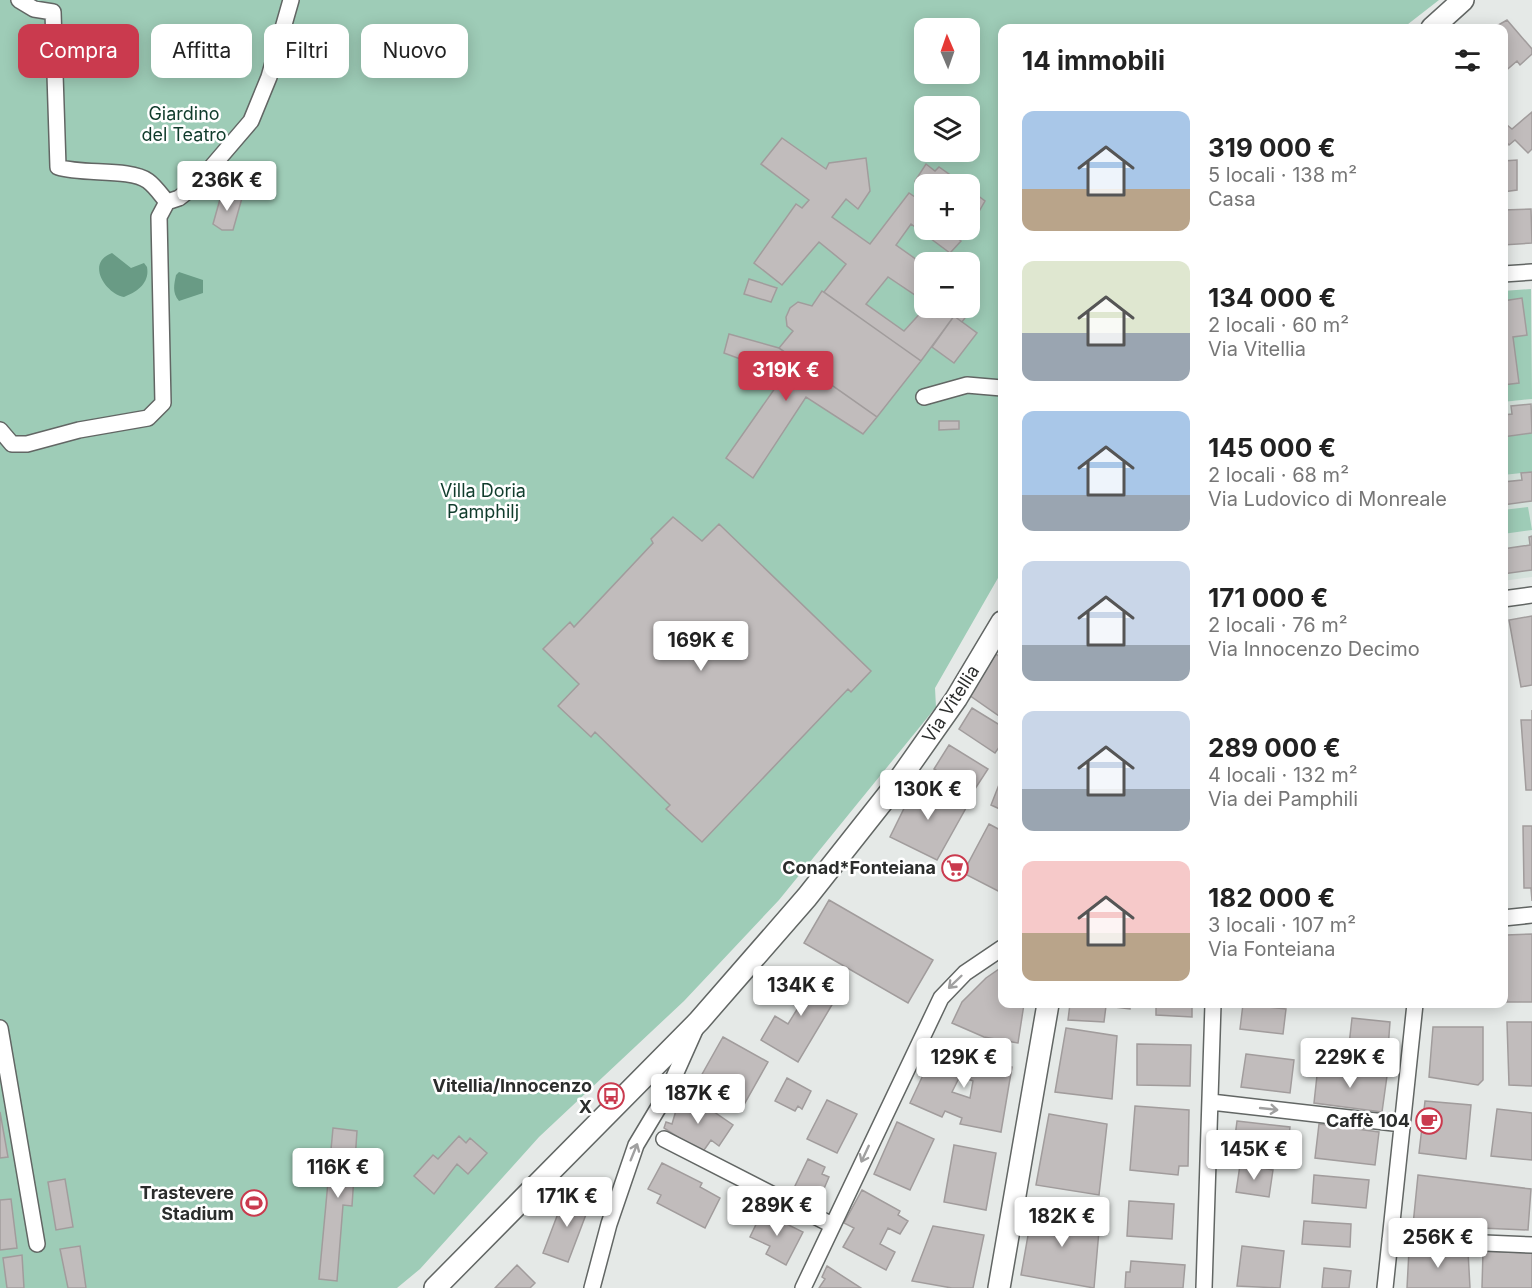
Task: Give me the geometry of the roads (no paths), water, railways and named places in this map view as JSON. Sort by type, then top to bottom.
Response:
[{"type":"street","points":[[19,0],[34,9],[53,12],[58,167],[69,171],[137,176],[148,181],[167,202]]},
{"type":"street","points":[[0,430],[12,444],[27,444],[79,430],[148,418],[163,403],[159,217],[167,202],[179,198],[197,184],[251,121],[269,77],[291,0]]},
{"type":"street","points":[[1436,24],[1463,0]]},
{"type":"street","points":[[1508,274],[1532,272]]},
{"type":"street","points":[[924,397],[967,385],[998,388]]},
{"type":"street","points":[[1508,598],[1532,595]]},
{"type":"street","name":"Via Vitellia","points":[[435,1288],[699,1021],[873,816],[956,699],[998,629]]},
{"type":"street","points":[[1508,917],[1532,915]]},
{"type":"street","points":[[803,1288],[941,998],[971,968],[998,951]]},
{"type":"street","points":[[999,1288],[1046,1008]]},
{"type":"street","points":[[1204,1288],[1213,1008]]},
{"type":"street","points":[[1385,1288],[1415,1008]]},
{"type":"street","points":[[592,1288],[609,1224],[636,1145],[666,1095],[699,1021]]},
{"type":"street","points":[[0,1028],[37,1244]]},
{"type":"street","points":[[1211,1102],[1402,1124]]},
{"type":"street","points":[[664,1139],[832,1225]]},
{"type":"street","points":[[1390,1239],[1532,1245]]},
{"type":"place","name":"Conad*Fonteiana","points":[[955,868]]},
{"type":"place","name":"Vitellia/Innocenzo X","points":[[611,1096]]},
{"type":"place","name":"Caffè 104","points":[[1429,1121]]},
{"type":"place","name":"Trastevere Stadium","points":[[254,1203]]},
{"type":"park label","name":"Giardino del Teatro","points":[[184,124]]},
{"type":"park label","name":"Villa Doria Pamphilj","points":[[483,501]]}]
